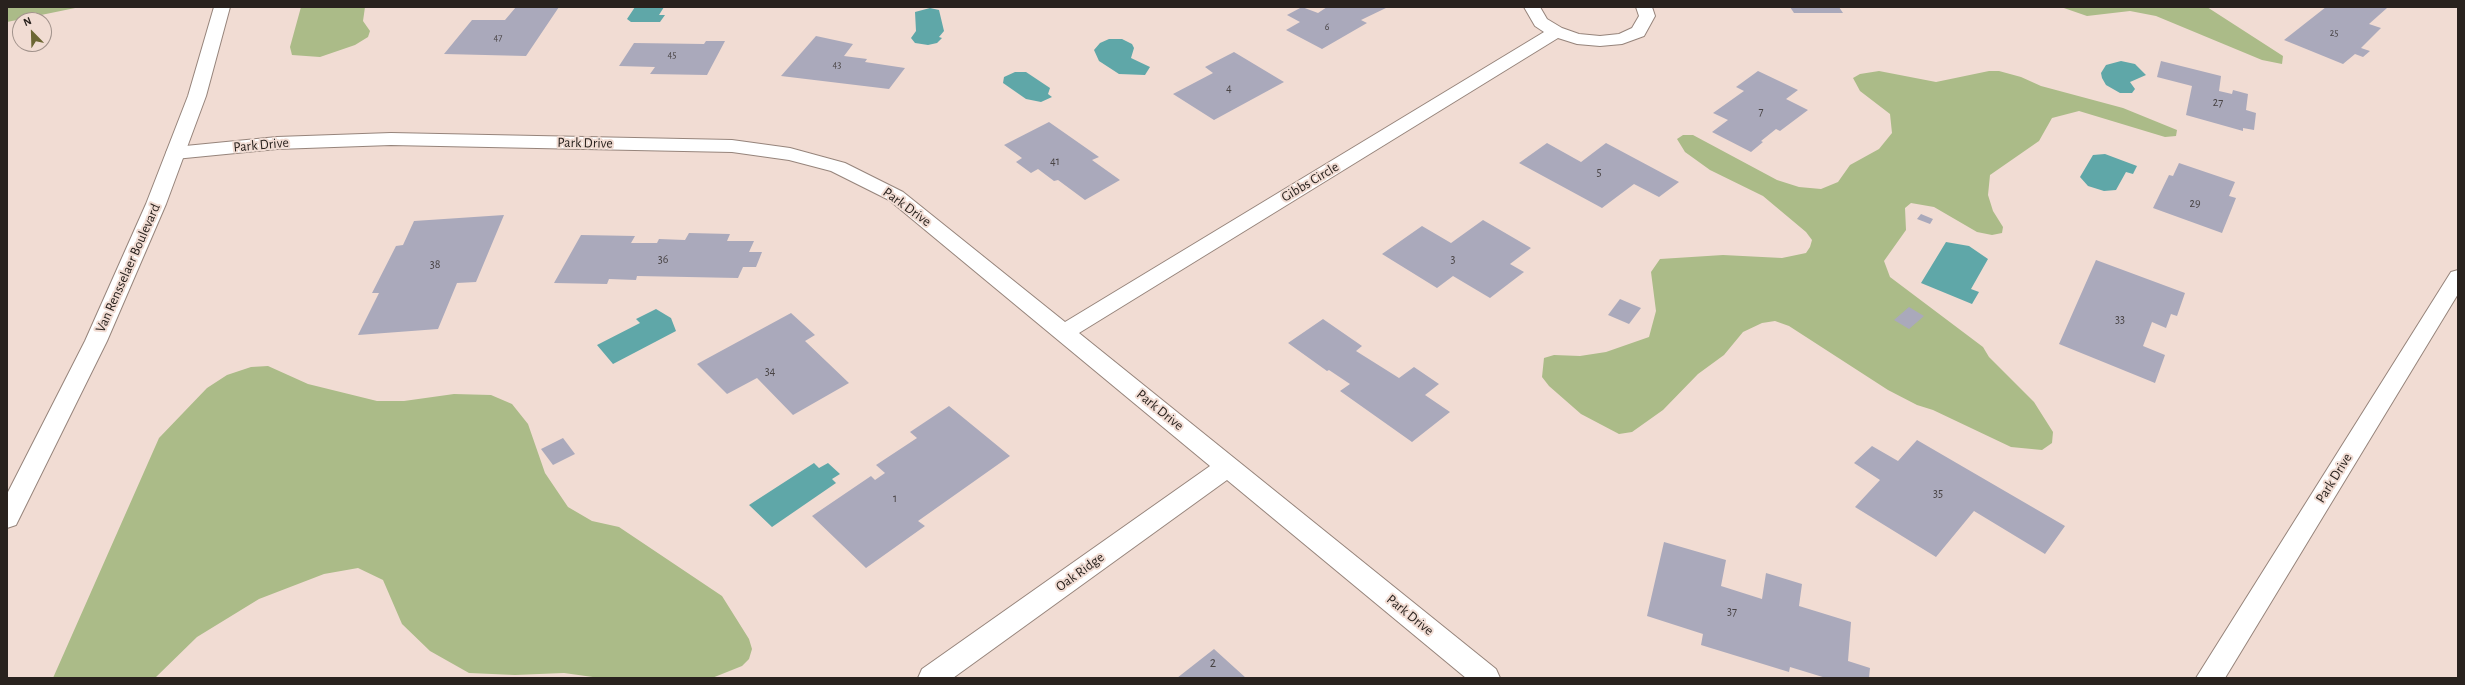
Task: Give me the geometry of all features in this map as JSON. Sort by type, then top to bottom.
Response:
[{"type":"street","name":"Van Rensselaer Boulevard","points":[[7,518],[96,341],[150,217],[204,74],[222,7]]},
{"type":"street","points":[[1532,7],[1540,22],[1556,32],[1589,41],[1622,39],[1643,27],[1647,16],[1644,7]]},
{"type":"street","name":"Gibbs Circle","points":[[1065,332],[1556,32]]},
{"type":"street","name":"Park Drive","points":[[175,153],[278,143],[391,139],[732,146],[790,154],[838,167],[896,196],[1065,332],[1486,678]]},
{"type":"street","name":"Park Drive","points":[[2210,678],[2458,277]]},
{"type":"street","name":"Oak Ridge","points":[[932,678],[1228,466]]},
{"type":"green space","points":[[7,7],[80,7],[52,13],[12,12],[12,21],[7,22]]},
{"type":"green space","points":[[301,7],[365,7],[363,21],[370,31],[368,37],[355,45],[320,57],[292,55],[290,47]]},
{"type":"green space","points":[[2061,7],[2207,7],[2283,56],[2282,64],[2262,60],[2156,16],[2130,11],[2087,16]]},
{"type":"green space","points":[[1879,71],[1936,82],[1989,71],[1999,71],[2021,77],[2041,86],[2123,108],[2177,130],[2176,136],[2165,137],[2079,111],[2052,118],[2039,141],[1990,175],[1988,195],[1993,211],[2003,227],[2002,233],[1992,235],[1977,232],[1934,207],[1911,203],[1905,208],[1906,230],[1884,261],[1890,277],[1983,347],[1989,357],[2034,402],[2053,432],[2052,443],[2042,450],[2011,447],[1933,410],[1917,405],[1888,390],[1789,326],[1775,321],[1762,323],[1743,332],[1724,355],[1698,374],[1663,410],[1632,432],[1619,434],[1581,414],[1549,386],[1542,377],[1544,358],[1554,355],[1580,356],[1606,352],[1649,337],[1656,311],[1651,272],[1660,259],[1723,255],[1782,258],[1806,253],[1810,247],[1812,240],[1806,232],[1763,196],[1710,170],[1685,152],[1677,139],[1683,135],[1693,135],[1777,180],[1799,187],[1821,189],[1838,182],[1850,165],[1879,149],[1892,133],[1890,114],[1860,91],[1853,78],[1860,74]]},
{"type":"green space","points":[[268,366],[308,384],[377,401],[404,401],[454,394],[491,395],[512,404],[528,424],[545,473],[568,507],[592,521],[619,527],[722,596],[749,639],[752,649],[749,659],[742,666],[712,678],[600,678],[564,673],[515,675],[469,673],[430,651],[402,624],[383,580],[358,568],[324,574],[259,599],[197,637],[155,678],[53,678],[159,438],[207,388],[227,375],[251,367]]},
{"type":"water","points":[[635,7],[664,7],[659,15],[665,15],[660,22],[631,22],[627,19]]},
{"type":"water","points":[[930,8],[939,10],[944,31],[939,37],[942,38],[937,43],[928,45],[915,43],[911,38],[916,31],[915,12]]},
{"type":"water","points":[[1109,39],[1122,39],[1132,44],[1134,48],[1131,58],[1150,67],[1145,75],[1119,74],[1099,61],[1094,50],[1100,43]]},
{"type":"water","points":[[2121,61],[2135,64],[2146,75],[2130,82],[2135,89],[2132,93],[2120,93],[2106,85],[2102,78],[2101,73],[2106,65]]},
{"type":"water","points":[[1015,72],[1026,72],[1050,88],[1048,94],[1052,97],[1041,102],[1026,99],[1003,83],[1004,77]]},
{"type":"water","points":[[2105,154],[2137,166],[2133,174],[2126,172],[2116,190],[2104,191],[2088,186],[2080,177],[2093,155]]},
{"type":"water","points":[[1946,242],[1969,246],[1988,259],[1971,289],[1979,292],[1972,304],[1921,283]]},
{"type":"water","points":[[656,309],[671,318],[676,331],[613,364],[597,345],[640,323],[636,319]]},
{"type":"water","points":[[814,463],[819,468],[828,463],[840,474],[832,479],[836,483],[772,527],[749,505]]},
{"type":"building","points":[[516,7],[559,7],[526,56],[444,54],[472,20],[505,20]]},
{"type":"building","points":[[1302,7],[1318,13],[1327,7],[1388,7],[1361,20],[1367,23],[1322,49],[1286,30],[1300,22],[1287,15]]},
{"type":"building","points":[[1790,7],[1839,7],[1843,13],[1794,13]]},
{"type":"building","points":[[2326,7],[2387,8],[2369,24],[2381,28],[2361,48],[2370,51],[2363,57],[2355,54],[2343,64],[2284,40]]},
{"type":"building","points":[[816,36],[853,44],[844,56],[867,59],[865,62],[905,68],[889,89],[781,76]]},
{"type":"building","points":[[706,41],[725,41],[707,75],[650,74],[655,67],[619,66],[634,43],[704,44]]},
{"type":"building","points":[[1234,52],[1284,82],[1214,120],[1173,94],[1213,73],[1205,67]]},
{"type":"building","points":[[2161,61],[2221,76],[2219,91],[2232,94],[2233,90],[2248,94],[2246,110],[2256,113],[2254,130],[2243,128],[2243,131],[2186,115],[2192,86],[2157,77]]},
{"type":"building","points":[[1758,71],[1798,90],[1786,99],[1808,110],[1780,131],[1776,129],[1761,141],[1763,142],[1751,152],[1712,132],[1728,120],[1713,113],[1744,91],[1736,87]]},
{"type":"building","points":[[1049,122],[1099,157],[1092,160],[1120,180],[1085,200],[1058,180],[1054,181],[1038,169],[1031,173],[1016,162],[1022,158],[1004,145]]},
{"type":"building","points":[[1547,143],[1581,162],[1606,143],[1679,182],[1659,197],[1634,184],[1602,208],[1519,163]]},
{"type":"building","points":[[2179,163],[2235,182],[2229,196],[2236,198],[2222,233],[2153,208],[2169,175],[2173,176]]},
{"type":"building","points":[[1921,214],[1933,219],[1930,224],[1917,219]]},
{"type":"building","points":[[504,215],[476,282],[457,283],[438,329],[358,335],[379,293],[372,293],[396,246],[403,245],[414,221]]},
{"type":"building","points":[[1483,220],[1531,248],[1510,264],[1524,272],[1490,298],[1453,276],[1437,288],[1382,254],[1422,226],[1451,243]]},
{"type":"building","points":[[689,233],[730,234],[727,241],[754,241],[749,252],[762,252],[756,267],[743,267],[738,278],[637,276],[636,280],[609,279],[607,284],[554,283],[581,235],[635,236],[631,243],[657,243],[659,239],[685,240]]},
{"type":"building","points":[[2096,260],[2185,293],[2177,316],[2171,314],[2166,328],[2152,322],[2143,346],[2165,355],[2155,383],[2059,344]]},
{"type":"building","points":[[1620,299],[1641,308],[1629,324],[1608,315]]},
{"type":"building","points":[[1909,307],[1924,316],[1909,329],[1894,320]]},
{"type":"building","points":[[791,313],[815,335],[805,341],[849,383],[793,415],[757,378],[727,394],[697,364]]},
{"type":"building","points":[[1323,319],[1362,346],[1356,351],[1399,378],[1414,367],[1439,384],[1425,395],[1450,412],[1412,442],[1340,391],[1350,384],[1329,370],[1327,371],[1288,343]]},
{"type":"building","points":[[949,406],[1010,456],[918,521],[925,526],[866,568],[812,516],[871,476],[875,480],[885,473],[876,465],[917,438],[910,432]]},
{"type":"building","points":[[563,438],[575,454],[553,465],[541,449]]},
{"type":"building","points":[[1917,440],[2065,526],[2045,554],[1974,511],[1936,557],[1855,507],[1880,480],[1854,463],[1872,446],[1898,461]]},
{"type":"building","points":[[1664,542],[1726,560],[1721,586],[1762,599],[1766,573],[1802,584],[1799,606],[1851,622],[1848,661],[1870,668],[1869,678],[1826,678],[1790,667],[1789,672],[1701,645],[1703,634],[1647,616]]},
{"type":"building","points":[[1214,649],[1246,678],[1177,678]]}]
